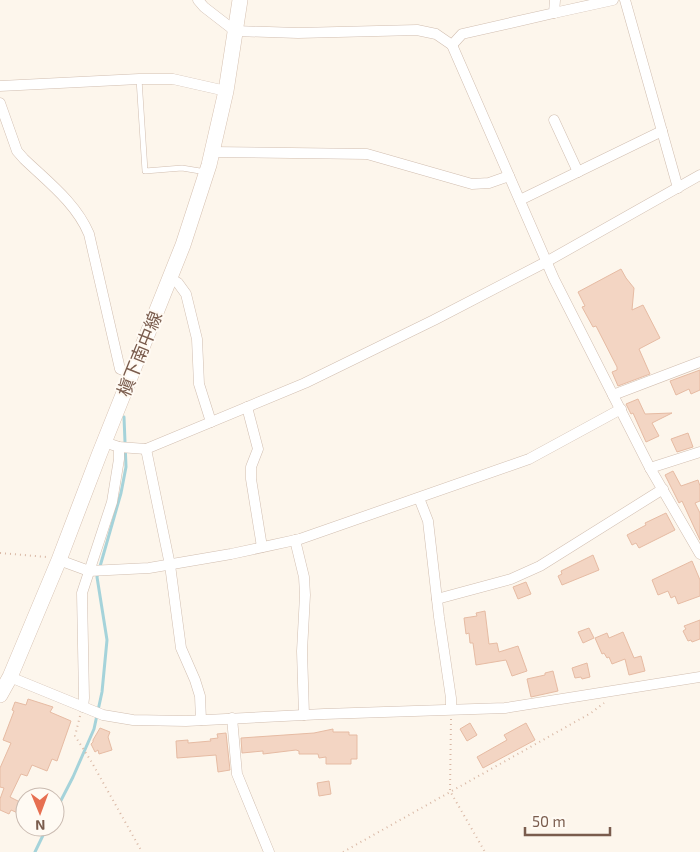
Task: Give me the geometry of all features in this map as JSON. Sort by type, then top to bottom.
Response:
[{"type":"main road","name":"槇下南中線","points":[[0,695],[10,677],[59,560],[183,245],[212,152],[226,91],[240,0]]},
{"type":"street","points":[[198,0],[204,7],[235,31],[298,33],[417,30],[436,34],[452,45],[546,262],[650,468],[700,554]]},
{"type":"street","points":[[554,13],[555,0]]},
{"type":"street","points":[[452,45],[462,34],[613,0]]},
{"type":"street","points":[[625,0],[678,188]]},
{"type":"street","points":[[0,86],[139,79],[180,80],[226,91]]},
{"type":"street","points":[[0,102],[17,151],[70,203],[84,222],[91,243],[120,369],[132,374]]},
{"type":"street","points":[[554,120],[578,172]]},
{"type":"street","points":[[520,200],[662,132]]},
{"type":"street","points":[[212,152],[367,154],[472,184],[489,183],[509,176]]},
{"type":"street","points":[[104,442],[119,447],[146,449],[305,383],[546,262],[700,176]]},
{"type":"street","points":[[170,278],[178,283],[186,294],[197,339],[199,384],[211,422]]},
{"type":"street","points":[[613,395],[700,362]]},
{"type":"street","points":[[247,407],[258,449],[251,467],[250,478],[262,547]]},
{"type":"street","points":[[59,560],[89,570],[108,571],[170,565],[295,540],[528,459],[621,409]]},
{"type":"street","points":[[83,707],[81,600],[112,502],[119,459],[119,447]]},
{"type":"street","points":[[146,449],[170,565],[181,648],[200,696],[202,720]]},
{"type":"street","points":[[650,468],[700,452]]},
{"type":"street","points":[[437,599],[511,579],[540,566],[663,489]]},
{"type":"street","points":[[419,498],[428,521],[451,709]]},
{"type":"street","points":[[295,540],[304,577],[305,594],[302,651],[304,715]]},
{"type":"street","points":[[10,677],[103,715],[133,720],[202,720],[506,708],[700,677]]},
{"type":"street","points":[[232,718],[237,774],[269,852]]},
{"type":"lane","points":[[139,79],[145,171],[182,168],[206,172]]},
{"type":"path","points":[[0,553],[59,560]]},
{"type":"path","points":[[343,852],[590,713],[607,699],[609,691]]},
{"type":"path","points":[[83,707],[75,736],[142,852]]},
{"type":"path","points":[[451,709],[450,791],[485,852]]},
{"type":"building","points":[[621,269],[634,288],[632,310],[643,305],[660,338],[639,349],[650,374],[618,386],[612,372],[617,370],[617,367],[596,326],[593,327],[582,307],[585,306],[578,292]]},
{"type":"building","points":[[700,370],[700,390],[691,394],[689,389],[676,395],[670,381]]},
{"type":"building","points":[[638,399],[645,414],[672,413],[652,423],[659,436],[646,442],[633,413],[631,414],[626,404]]},
{"type":"building","points":[[688,433],[693,447],[677,452],[671,439]]},
{"type":"building","points":[[673,471],[681,486],[698,480],[700,501],[695,503],[700,513],[700,540],[682,501],[679,503],[665,475]]},
{"type":"building","points":[[666,513],[675,530],[639,548],[636,543],[632,545],[627,535],[646,525],[645,523]]},
{"type":"building","points":[[593,555],[599,570],[562,585],[558,576],[562,574],[561,571]]},
{"type":"building","points":[[692,561],[700,580],[700,596],[678,604],[675,596],[671,598],[668,591],[658,595],[652,580]]},
{"type":"building","points":[[526,582],[531,594],[518,599],[513,587]]},
{"type":"building","points":[[485,611],[489,644],[497,643],[499,652],[518,646],[527,671],[512,676],[506,660],[476,665],[473,643],[470,643],[469,633],[466,634],[464,618],[477,616],[476,613]]},
{"type":"building","points":[[700,620],[700,639],[692,642],[691,640],[688,641],[683,631],[686,629],[684,626]]},
{"type":"building","points":[[589,628],[594,638],[583,643],[578,632]]},
{"type":"building","points":[[623,632],[634,658],[641,656],[645,671],[629,675],[625,659],[612,664],[609,657],[607,658],[604,653],[602,654],[595,638],[607,633],[609,638]]},
{"type":"building","points":[[587,663],[590,677],[575,678],[572,668]]},
{"type":"building","points":[[553,671],[558,691],[531,697],[527,679]]},
{"type":"building","points":[[28,699],[53,707],[50,712],[71,721],[57,761],[52,759],[47,771],[32,765],[27,776],[21,774],[10,797],[15,800],[15,812],[11,810],[9,814],[0,810],[0,799],[4,788],[0,787],[0,768],[11,743],[3,740],[14,711],[12,710],[15,702],[26,705]]},
{"type":"building","points":[[470,723],[477,735],[467,741],[460,729]]},
{"type":"building","points":[[526,723],[535,740],[483,768],[477,757],[507,740],[504,735]]},
{"type":"building","points":[[100,728],[110,732],[108,737],[112,750],[99,754],[98,750],[95,752],[91,744]]},
{"type":"building","points":[[333,729],[333,732],[349,732],[349,735],[357,735],[357,759],[351,759],[351,764],[326,764],[326,757],[319,758],[318,754],[299,754],[299,751],[296,750],[263,754],[263,751],[242,753],[241,738],[314,733]]},
{"type":"building","points":[[226,733],[230,770],[218,772],[216,755],[177,758],[176,741],[188,740],[188,743],[211,741],[210,739],[218,738],[217,734]]},
{"type":"building","points":[[329,781],[331,794],[319,796],[317,783]]},
{"type":"waterway","points":[[65,793],[94,729],[102,692],[107,640],[97,577],[121,493],[126,467],[124,417]]},
{"type":"waterway","points":[[35,852],[42,837]]}]
